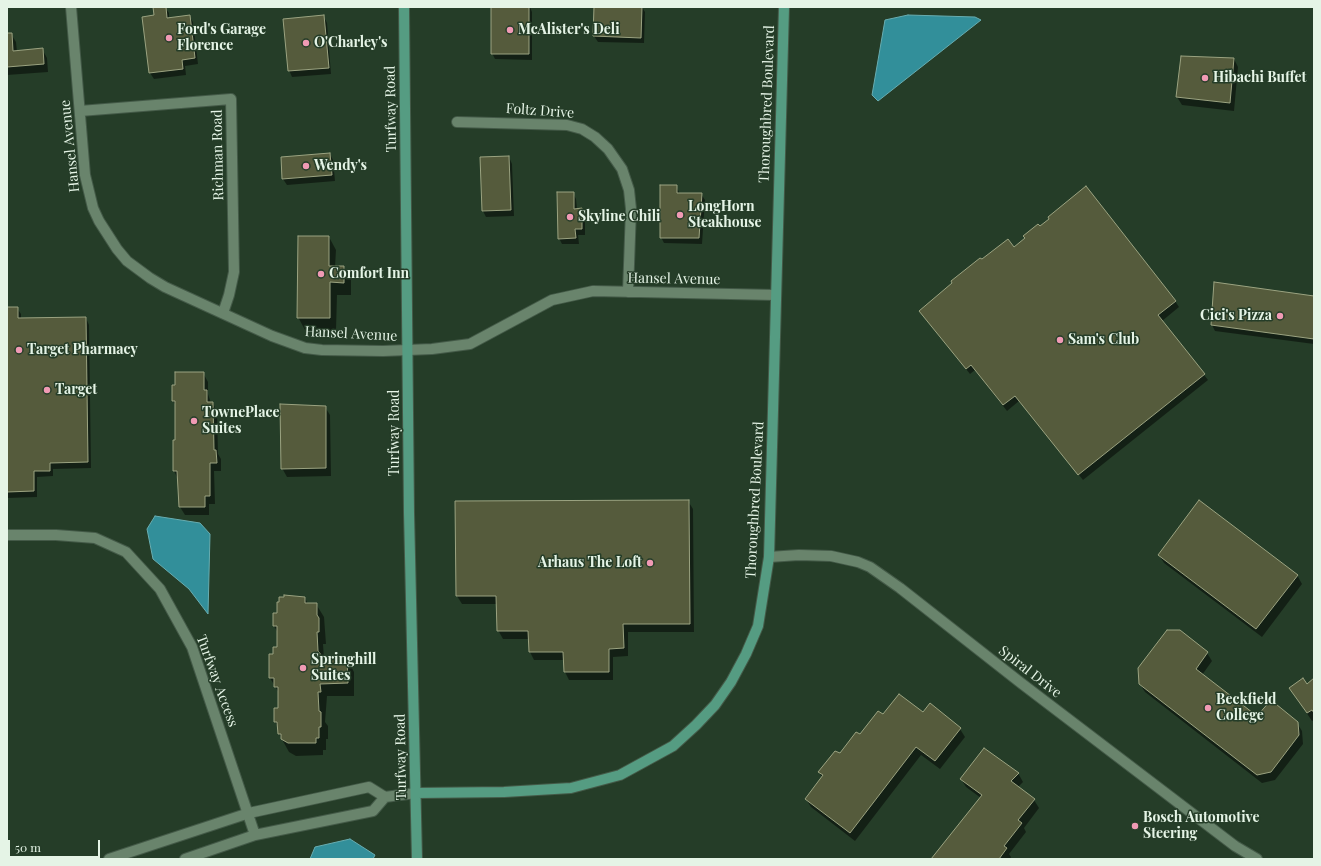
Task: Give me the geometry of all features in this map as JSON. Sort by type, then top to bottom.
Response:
[{"type":"main road","name":"Turfway Road","points":[[404,7],[409,520],[417,859]]},
{"type":"main road","name":"Thoroughbred Boulevard","points":[[416,793],[504,792],[571,788],[620,775],[673,746],[696,725],[715,705],[731,682],[746,654],[758,626],[769,557],[784,7]]},
{"type":"street","name":"Hansel Avenue","points":[[71,7],[85,175],[89,193],[99,221],[117,249],[127,261],[155,281],[272,336],[305,348],[408,350],[455,347],[470,344],[552,300],[593,291],[776,296]]},
{"type":"street","name":"Richman Road","points":[[80,111],[231,99],[234,272],[229,295],[222,313]]},
{"type":"street","name":"Foltz Drive","points":[[457,122],[567,125],[582,129],[595,137],[608,149],[622,169],[629,190],[631,209],[628,292]]},
{"type":"street","name":"Turfway Access","points":[[7,535],[56,535],[95,538],[126,552],[160,590],[192,647],[255,835]]},
{"type":"street","name":"Spiral Drive","points":[[769,557],[799,555],[831,556],[858,562],[870,568],[900,588],[1021,683],[1235,846],[1257,859]]},
{"type":"street","points":[[109,859],[248,813],[369,787],[385,797],[416,793]]},
{"type":"street","points":[[185,859],[255,835],[374,811],[385,797]]},
{"type":"water","points":[[908,15],[975,17],[981,20],[878,101],[872,95],[885,20]]},
{"type":"water","points":[[155,516],[200,523],[210,534],[208,614],[189,589],[153,559],[147,529]]},
{"type":"water","points":[[350,839],[375,855],[373,859],[310,859],[315,847]]},
{"type":"building","name":"Ford's Garage Florence","points":[[153,7],[166,7],[167,18],[190,15],[195,58],[182,60],[183,69],[149,73],[142,17],[154,15]]},
{"type":"building","name":"McAlister's Deli","points":[[491,7],[529,7],[529,54],[491,54]]},
{"type":"building","points":[[594,7],[642,7],[641,38],[593,36]]},
{"type":"building","name":"O'Charley's","points":[[324,15],[329,68],[288,71],[283,19]]},
{"type":"building","points":[[7,33],[12,33],[13,51],[43,48],[44,64],[7,67]]},
{"type":"building","name":"Hibachi Buffet","points":[[1181,56],[1234,58],[1230,103],[1176,97]]},
{"type":"building","name":"Wendy's","points":[[330,153],[332,175],[282,179],[281,157]]},
{"type":"building","points":[[509,156],[511,210],[482,211],[480,157]]},
{"type":"building","name":"LongHorn Steakhouse","points":[[660,185],[677,185],[677,193],[702,193],[699,238],[660,238]]},
{"type":"building","name":"Sam's Club","points":[[1086,186],[1176,301],[1158,315],[1205,374],[1078,475],[1015,396],[1003,405],[971,365],[966,369],[919,311],[952,283],[951,281],[980,258],[982,259],[1008,239],[1014,247],[1025,238],[1023,236],[1038,224],[1040,226],[1049,219],[1048,217]]},
{"type":"building","name":"Skyline Chili","points":[[557,192],[574,192],[574,209],[582,208],[582,229],[575,229],[576,238],[558,239]]},
{"type":"building","name":"Comfort Inn","points":[[298,236],[329,236],[329,266],[344,266],[344,283],[330,282],[330,318],[297,318]]},
{"type":"building","points":[[1214,282],[1314,296],[1314,339],[1211,325]]},
{"type":"building","name":"Target","points":[[7,307],[18,307],[18,318],[86,317],[88,462],[50,463],[50,471],[34,471],[34,491],[7,492]]},
{"type":"building","name":"TownePlace Suites","points":[[175,372],[204,372],[204,390],[207,390],[207,402],[213,402],[214,450],[216,450],[217,463],[210,463],[210,496],[205,496],[205,507],[179,507],[177,471],[173,471],[175,401],[172,401],[172,385],[175,385]]},
{"type":"building","points":[[280,404],[326,406],[326,468],[281,469]]},
{"type":"building","points":[[689,500],[690,624],[623,624],[624,648],[609,649],[609,672],[564,672],[563,652],[529,652],[528,631],[497,631],[496,596],[456,596],[455,501]]},
{"type":"building","points":[[1199,500],[1298,575],[1256,629],[1158,555]]},
{"type":"building","points":[[284,595],[305,597],[305,603],[317,603],[317,615],[319,618],[319,632],[317,632],[318,651],[320,653],[320,659],[347,658],[348,683],[320,684],[321,692],[318,692],[319,711],[321,712],[321,727],[319,727],[319,738],[316,738],[316,743],[288,743],[281,739],[281,734],[278,734],[277,722],[274,722],[274,708],[278,708],[278,687],[274,687],[274,678],[269,678],[269,654],[273,654],[273,647],[277,647],[277,626],[273,626],[273,613],[277,613],[277,602],[279,602],[279,597],[284,597]]},
{"type":"building","name":"Beckfield College","points":[[1167,630],[1180,630],[1208,652],[1196,669],[1257,716],[1271,700],[1298,722],[1299,735],[1271,772],[1257,775],[1139,684],[1138,668]]},
{"type":"building","points":[[1303,678],[1307,684],[1314,678],[1314,713],[1312,710],[1307,713],[1289,688]]},
{"type":"building","points":[[899,694],[923,712],[930,703],[961,728],[935,761],[916,747],[850,833],[805,799],[823,775],[818,772],[835,751],[840,753],[856,732],[860,734],[878,711],[883,714]]},
{"type":"building","points":[[984,748],[1019,773],[1011,781],[1035,799],[1018,820],[1022,823],[1004,846],[1007,848],[999,859],[931,859],[982,795],[960,779]]},
{"type":"place","name":"McAlister's Deli","points":[[510,30]]},
{"type":"place","name":"Ford's Garage Florence","points":[[169,38]]},
{"type":"place","name":"O'Charley's","points":[[306,43]]},
{"type":"place","name":"Hibachi Buffet","points":[[1205,78]]},
{"type":"place","name":"Wendy's","points":[[306,166]]},
{"type":"place","name":"LongHorn Steakhouse","points":[[680,215]]},
{"type":"place","name":"Skyline Chili","points":[[570,217]]},
{"type":"place","name":"Comfort Inn","points":[[321,274]]},
{"type":"place","name":"Cici's Pizza","points":[[1280,316]]},
{"type":"place","name":"Sam's Club","points":[[1060,340]]},
{"type":"place","name":"Target Pharmacy","points":[[19,350]]},
{"type":"place","name":"Target","points":[[47,390]]},
{"type":"place","name":"TownePlace Suites","points":[[194,421]]},
{"type":"place","name":"Arhaus The Loft","points":[[650,563]]},
{"type":"place","name":"Springhill Suites","points":[[303,668]]},
{"type":"place","name":"Beckfield College","points":[[1208,708]]},
{"type":"place","name":"Bosch Automotive Steering","points":[[1135,826]]}]
